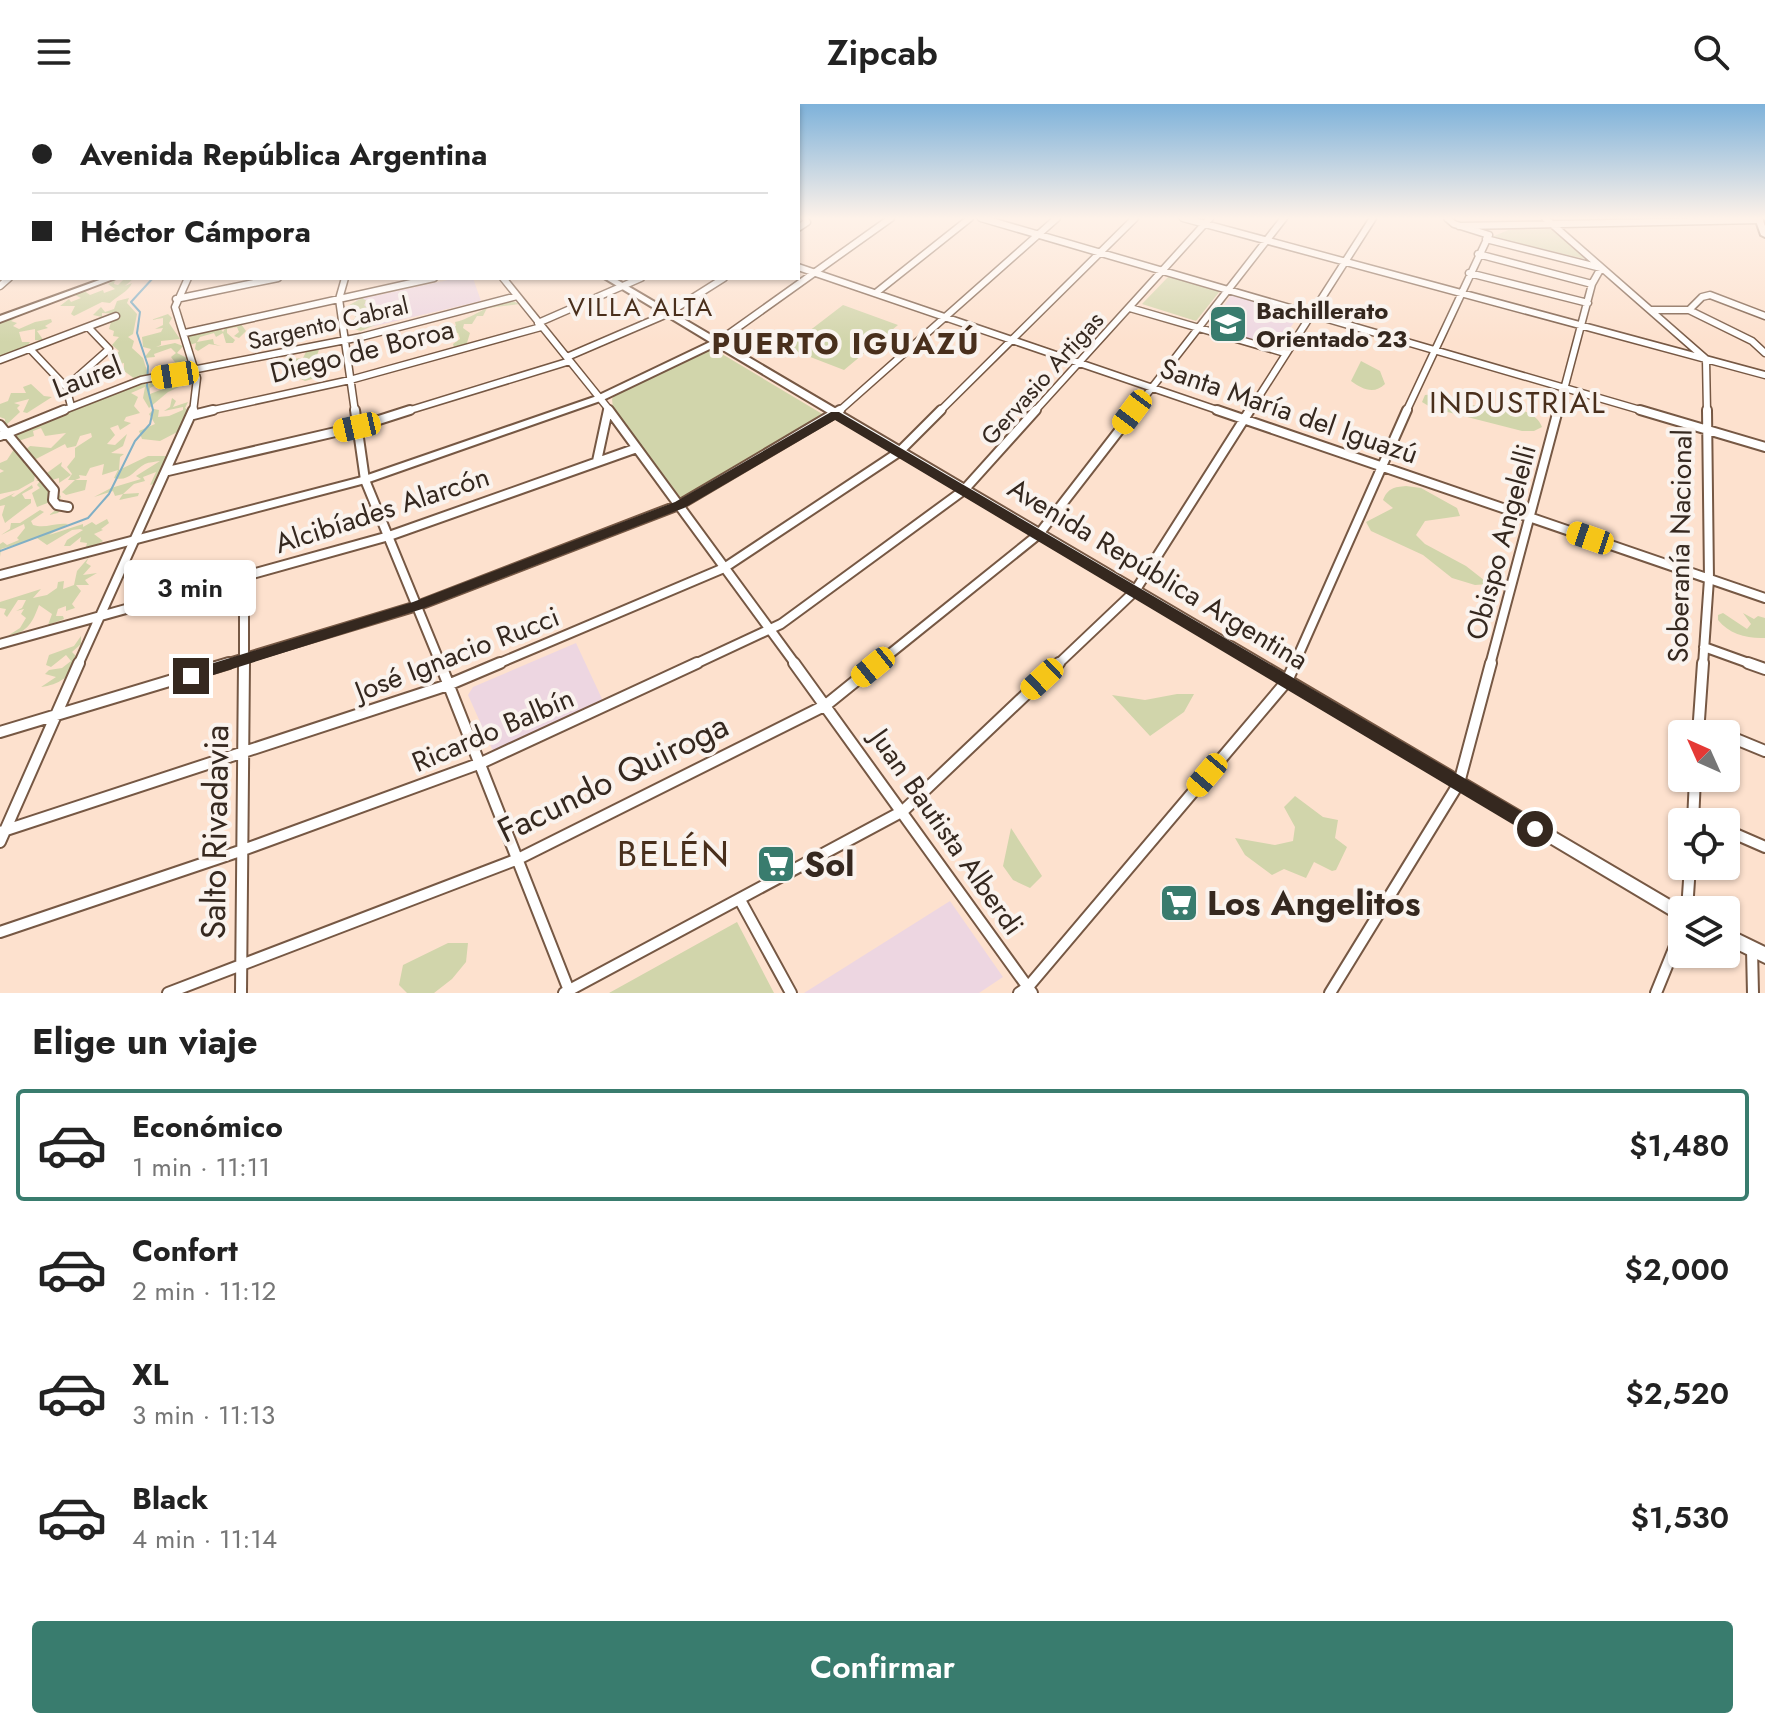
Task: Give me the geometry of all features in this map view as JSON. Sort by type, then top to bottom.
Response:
[{"type":"main road","points":[[0,319],[107,280]]},
{"type":"main road","name":"Avenida República Argentina","points":[[611,280],[1668,907]]},
{"type":"main road","points":[[0,575],[365,480],[600,398],[716,343]]},
{"type":"main road","points":[[1740,943],[1758,952]]},
{"type":"street","points":[[716,343],[832,259]]},
{"type":"street","points":[[877,292],[918,259]]},
{"type":"street","points":[[0,732],[417,606],[679,505],[835,415],[1009,259]]},
{"type":"street","name":"José Ignacio Rucci","points":[[2,831],[245,754],[448,685],[724,568],[899,452],[1092,259]]},
{"type":"street","points":[[1126,259],[1765,447]]},
{"type":"street","name":"Gervasio Artigas","points":[[964,490],[1172,259]]},
{"type":"street","name":"Facundo Quiroga","points":[[168,993],[518,859],[826,705],[1039,534],[1251,259]]},
{"type":"street","points":[[1339,259],[1765,375]]},
{"type":"street","points":[[1026,991],[1287,681],[1475,259]]},
{"type":"street","points":[[1499,259],[1592,284]]},
{"type":"street","points":[[1570,259],[1601,268]]},
{"type":"street","points":[[1592,259],[1706,359]]},
{"type":"street","points":[[344,280],[339,299],[365,480],[481,763],[568,992],[903,811],[1135,591],[1345,261]]},
{"type":"street","name":"Santa María del Iguazú","points":[[800,267],[1765,598]]},
{"type":"street","name":"Obispo Angelelli","points":[[1330,993],[1459,783],[1592,284],[1601,268]]},
{"type":"street","points":[[1469,273],[1588,303]]},
{"type":"street","points":[[0,842],[2,831],[102,615],[133,540],[193,415],[197,378],[175,307],[187,280]]},
{"type":"street","points":[[176,299],[268,280]]},
{"type":"street","points":[[185,333],[425,280]]},
{"type":"street","name":"Juan Bautista Alberdi","points":[[505,280],[600,398],[771,630],[903,811],[1026,991]]},
{"type":"street","name":"Diego de Boroa","points":[[193,415],[350,380],[539,325],[638,280]]},
{"type":"street","points":[[168,471],[357,427],[569,359],[667,314],[721,280]]},
{"type":"street","points":[[1689,310],[1702,297],[1710,295],[1765,316]]},
{"type":"street","name":"Sargento Cabral","points":[[194,372],[345,340],[517,296]]},
{"type":"street","points":[[1130,308],[1285,353]]},
{"type":"street","points":[[1650,310],[1689,310],[1752,341],[1765,353]]},
{"type":"street","points":[[0,360],[116,316]]},
{"type":"street","points":[[66,387],[109,349],[88,327]]},
{"type":"street","points":[[30,349],[66,387],[71,406]]},
{"type":"street","name":"Soberanía Nacional","points":[[1699,720],[1709,579],[1706,359]]},
{"type":"street","name":"Laurel","points":[[4,434],[141,380],[194,372]]},
{"type":"street","points":[[597,461],[608,409]]},
{"type":"street","points":[[0,425],[4,434],[54,490],[53,500],[57,505],[68,507]]},
{"type":"street","name":"Alcibíades Alarcón","points":[[0,644],[389,536],[637,448]]},
{"type":"street","name":"Ricardo Balbín","points":[[0,932],[243,850],[481,763],[771,630],[964,490]]},
{"type":"street","name":"Salto Rivadavia","points":[[241,993],[246,659],[244,576]]},
{"type":"street","points":[[1704,647],[1765,669]]},
{"type":"street","points":[[1740,741],[1765,751]]},
{"type":"street","points":[[1740,836],[1765,847]]},
{"type":"street","points":[[740,900],[791,993]]},
{"type":"street","points":[[1753,993],[1758,952]]},
{"type":"street","points":[[1656,993],[1668,963]]},
{"type":"shaded area","points":[[448,280],[474,280],[481,301],[362,329],[356,300]]},
{"type":"shaded area","points":[[1232,294],[1299,315],[1278,346],[1273,347],[1211,329],[1209,326]]},
{"type":"shaded area","points":[[576,643],[603,701],[493,751],[468,695],[473,687]]},
{"type":"shaded area","points":[[950,901],[1003,977],[979,993],[804,993]]},
{"type":"green space","points":[[1169,276],[1220,291],[1196,321],[1142,304]]},
{"type":"green space","points":[[115,280],[114,284],[118,285],[123,280],[132,280],[125,286],[132,283],[128,289],[110,303],[102,302],[74,316],[71,314],[75,306],[60,306],[69,299],[71,302],[81,298],[73,294],[83,290],[90,295],[103,290],[104,293],[115,289],[108,284]]},
{"type":"green space","points":[[129,298],[127,303],[137,314],[133,334],[128,337],[134,341],[132,348],[143,358],[148,374],[135,379],[124,371],[124,363],[107,367],[119,351],[112,345],[119,337],[113,336],[114,331],[109,329],[112,318],[118,314],[93,315],[101,307],[105,312],[114,309],[117,301]]},
{"type":"green space","points":[[362,298],[367,301],[364,305],[371,311],[367,321],[375,325],[361,331],[345,327],[355,318],[357,306],[352,305],[344,317],[342,309]]},
{"type":"green space","points":[[512,301],[520,304],[487,308]]},
{"type":"green space","points":[[843,305],[898,325],[844,370],[787,348]]},
{"type":"green space","points":[[487,308],[483,316],[477,316],[472,324],[464,324],[463,328],[470,333],[466,346],[454,347],[453,344],[460,339],[458,333],[442,331]]},
{"type":"green space","points":[[168,314],[172,318],[169,323],[180,339],[161,341],[161,345],[156,347],[175,343],[183,346],[177,353],[187,358],[177,372],[167,370],[177,365],[171,357],[176,353],[171,348],[154,354],[155,357],[144,358],[151,349],[143,347],[142,337],[161,332],[163,328],[155,329],[163,325],[163,318],[151,320]]},
{"type":"green space","points":[[16,318],[11,321],[17,323],[13,326],[19,329],[35,322],[51,319],[52,322],[45,326],[48,328],[37,331],[44,341],[35,340],[35,329],[19,332],[22,342],[30,342],[26,348],[0,357],[0,321]]},
{"type":"green space","points":[[241,324],[246,331],[239,338],[234,336],[239,332],[237,327],[227,329],[235,340],[233,343],[226,343],[223,333],[216,337],[214,333],[200,337],[197,342],[213,339],[214,344],[221,346],[209,344],[198,351],[195,349],[196,343],[189,345],[188,335],[220,328],[223,332],[226,326]]},
{"type":"green space","points":[[712,348],[824,415],[689,497],[681,498],[613,408],[612,399],[616,393]]},
{"type":"green space","points":[[307,350],[319,350],[317,355],[323,356],[322,359],[326,361],[334,356],[340,359],[320,369],[319,377],[305,381],[299,378],[299,374],[287,378],[286,356],[292,354],[291,359],[303,358]]},
{"type":"green space","points":[[1361,361],[1380,371],[1385,384],[1368,390],[1351,381]]},
{"type":"green space","points":[[155,380],[164,381],[150,388],[150,394],[181,382],[186,384],[168,392],[149,408],[143,398],[145,387],[131,393],[138,397],[134,406],[140,413],[126,417],[124,421],[131,423],[120,430],[118,425],[110,428],[115,435],[107,444],[115,445],[127,434],[123,446],[111,453],[124,454],[120,457],[119,470],[148,456],[170,456],[157,483],[150,485],[156,472],[143,477],[145,481],[134,484],[123,494],[115,496],[113,491],[94,497],[141,479],[136,476],[160,461],[145,464],[119,479],[114,478],[118,470],[102,475],[104,464],[90,468],[86,476],[79,475],[80,478],[68,480],[72,474],[67,467],[75,457],[75,448],[92,437],[91,433],[80,436],[76,446],[67,448],[65,444],[36,459],[28,458],[23,452],[30,446],[51,448],[66,433],[45,436],[41,428],[33,431],[34,436],[15,442],[17,436],[13,433],[143,382],[147,385]]},
{"type":"green space","points":[[31,384],[44,396],[52,397],[27,413],[23,412],[29,399],[14,403],[20,405],[17,408],[20,412],[5,426],[5,419],[0,417],[0,404],[8,401],[11,393],[26,393],[23,387]]},
{"type":"green space","points":[[1435,394],[1467,404],[1523,411],[1531,414],[1542,427],[1522,431],[1432,408],[1422,402],[1425,395]]},
{"type":"green space","points":[[172,398],[176,401],[173,407],[188,402],[185,408],[189,414],[185,416],[183,429],[160,441],[142,439],[139,431],[155,424],[149,414],[154,409],[159,410],[158,417],[183,410],[183,407],[164,411],[170,407]]},
{"type":"green space","points":[[16,446],[21,449],[17,454],[24,457],[24,464],[31,466],[34,481],[18,490],[0,494],[0,473],[4,471],[0,469],[0,463],[7,460]]},
{"type":"green space","points":[[62,462],[61,466],[71,475],[59,483],[59,478],[52,480],[56,483],[53,488],[60,491],[57,494],[61,496],[60,500],[67,503],[58,513],[49,515],[57,509],[50,502],[37,507],[32,493],[40,488],[37,485],[40,481],[36,481]]},
{"type":"green space","points":[[75,480],[87,480],[85,490],[66,495],[62,492]]},
{"type":"green space","points":[[32,485],[33,488],[22,494],[25,499],[31,499],[31,503],[5,523],[2,515],[5,505],[0,506],[0,500],[15,493],[11,496],[14,497]]},
{"type":"green space","points":[[1406,486],[1421,488],[1457,508],[1460,516],[1425,521],[1416,535],[1425,544],[1466,566],[1489,584],[1475,585],[1452,578],[1423,555],[1371,531],[1366,522],[1393,508],[1383,500],[1387,493]]},
{"type":"green space","points":[[139,493],[138,496],[119,500],[123,494]]},
{"type":"green space","points":[[40,510],[44,512],[31,521],[33,525],[68,524],[49,535],[92,522],[96,525],[107,519],[109,523],[103,530],[94,534],[103,541],[91,548],[86,547],[87,543],[80,542],[81,537],[70,546],[64,546],[67,540],[83,530],[72,530],[47,545],[37,538],[1,549],[0,557],[0,544],[3,542],[7,545],[19,540],[17,538],[25,528],[24,524],[1,535],[10,529],[11,523],[20,523]]},
{"type":"green space","points":[[89,557],[86,563],[91,566],[83,575],[97,573],[85,580],[89,585],[76,585],[81,591],[72,604],[75,608],[66,611],[66,606],[58,609],[56,616],[63,616],[64,619],[48,625],[52,614],[39,605],[29,625],[21,632],[9,635],[20,628],[26,618],[21,614],[24,609],[16,611],[22,608],[26,600],[18,600],[7,617],[4,614],[6,609],[0,608],[0,602],[41,589],[33,598],[47,595],[57,588],[58,582],[64,581],[63,589],[74,585],[77,571]]},
{"type":"green space","points":[[1723,613],[1747,629],[1751,624],[1743,613],[1754,619],[1758,616],[1765,618],[1765,638],[1733,632],[1718,620],[1718,615]]},
{"type":"green space","points":[[81,636],[81,644],[72,652],[77,657],[69,674],[59,682],[41,687],[56,677],[45,674],[49,670],[62,668],[71,661],[66,655],[51,667],[46,665],[49,655],[74,646]]},
{"type":"green space","points":[[1194,694],[1184,712],[1150,736],[1112,695],[1145,700]]},
{"type":"green space","points":[[1295,796],[1323,817],[1338,820],[1335,838],[1347,847],[1336,870],[1314,862],[1306,878],[1284,869],[1272,875],[1245,855],[1235,838],[1275,845],[1293,841],[1295,827],[1284,807]]},
{"type":"green space","points":[[1011,828],[1042,876],[1030,888],[1013,880],[1003,866]]},
{"type":"green space","points":[[737,922],[774,993],[609,993]]},
{"type":"green space","points":[[448,943],[468,943],[466,962],[452,979],[434,993],[407,993],[399,985],[403,965]]},
{"type":"waterway","points":[[0,551],[88,518],[109,494],[135,441],[150,424],[153,410],[147,386],[148,366],[137,333],[140,312],[131,302],[151,280]]},
{"type":"place","name":"Bachillerato Orientado 23","points":[[1228,324]]},
{"type":"place","name":"Sol","points":[[776,864]]},
{"type":"place","name":"Los Angelitos","points":[[1179,903]]},
{"type":"district","name":"VILLA ALTA","points":[[641,307]]},
{"type":"district","name":"PUERTO IGUAZÚ","points":[[846,343]]},
{"type":"district","name":"INDUSTRIAL","points":[[1518,402]]},
{"type":"district","name":"BELÉN","points":[[674,853]]},
{"type":"route","points":[[191,676],[417,606],[679,505],[835,415],[1535,829]]}]
